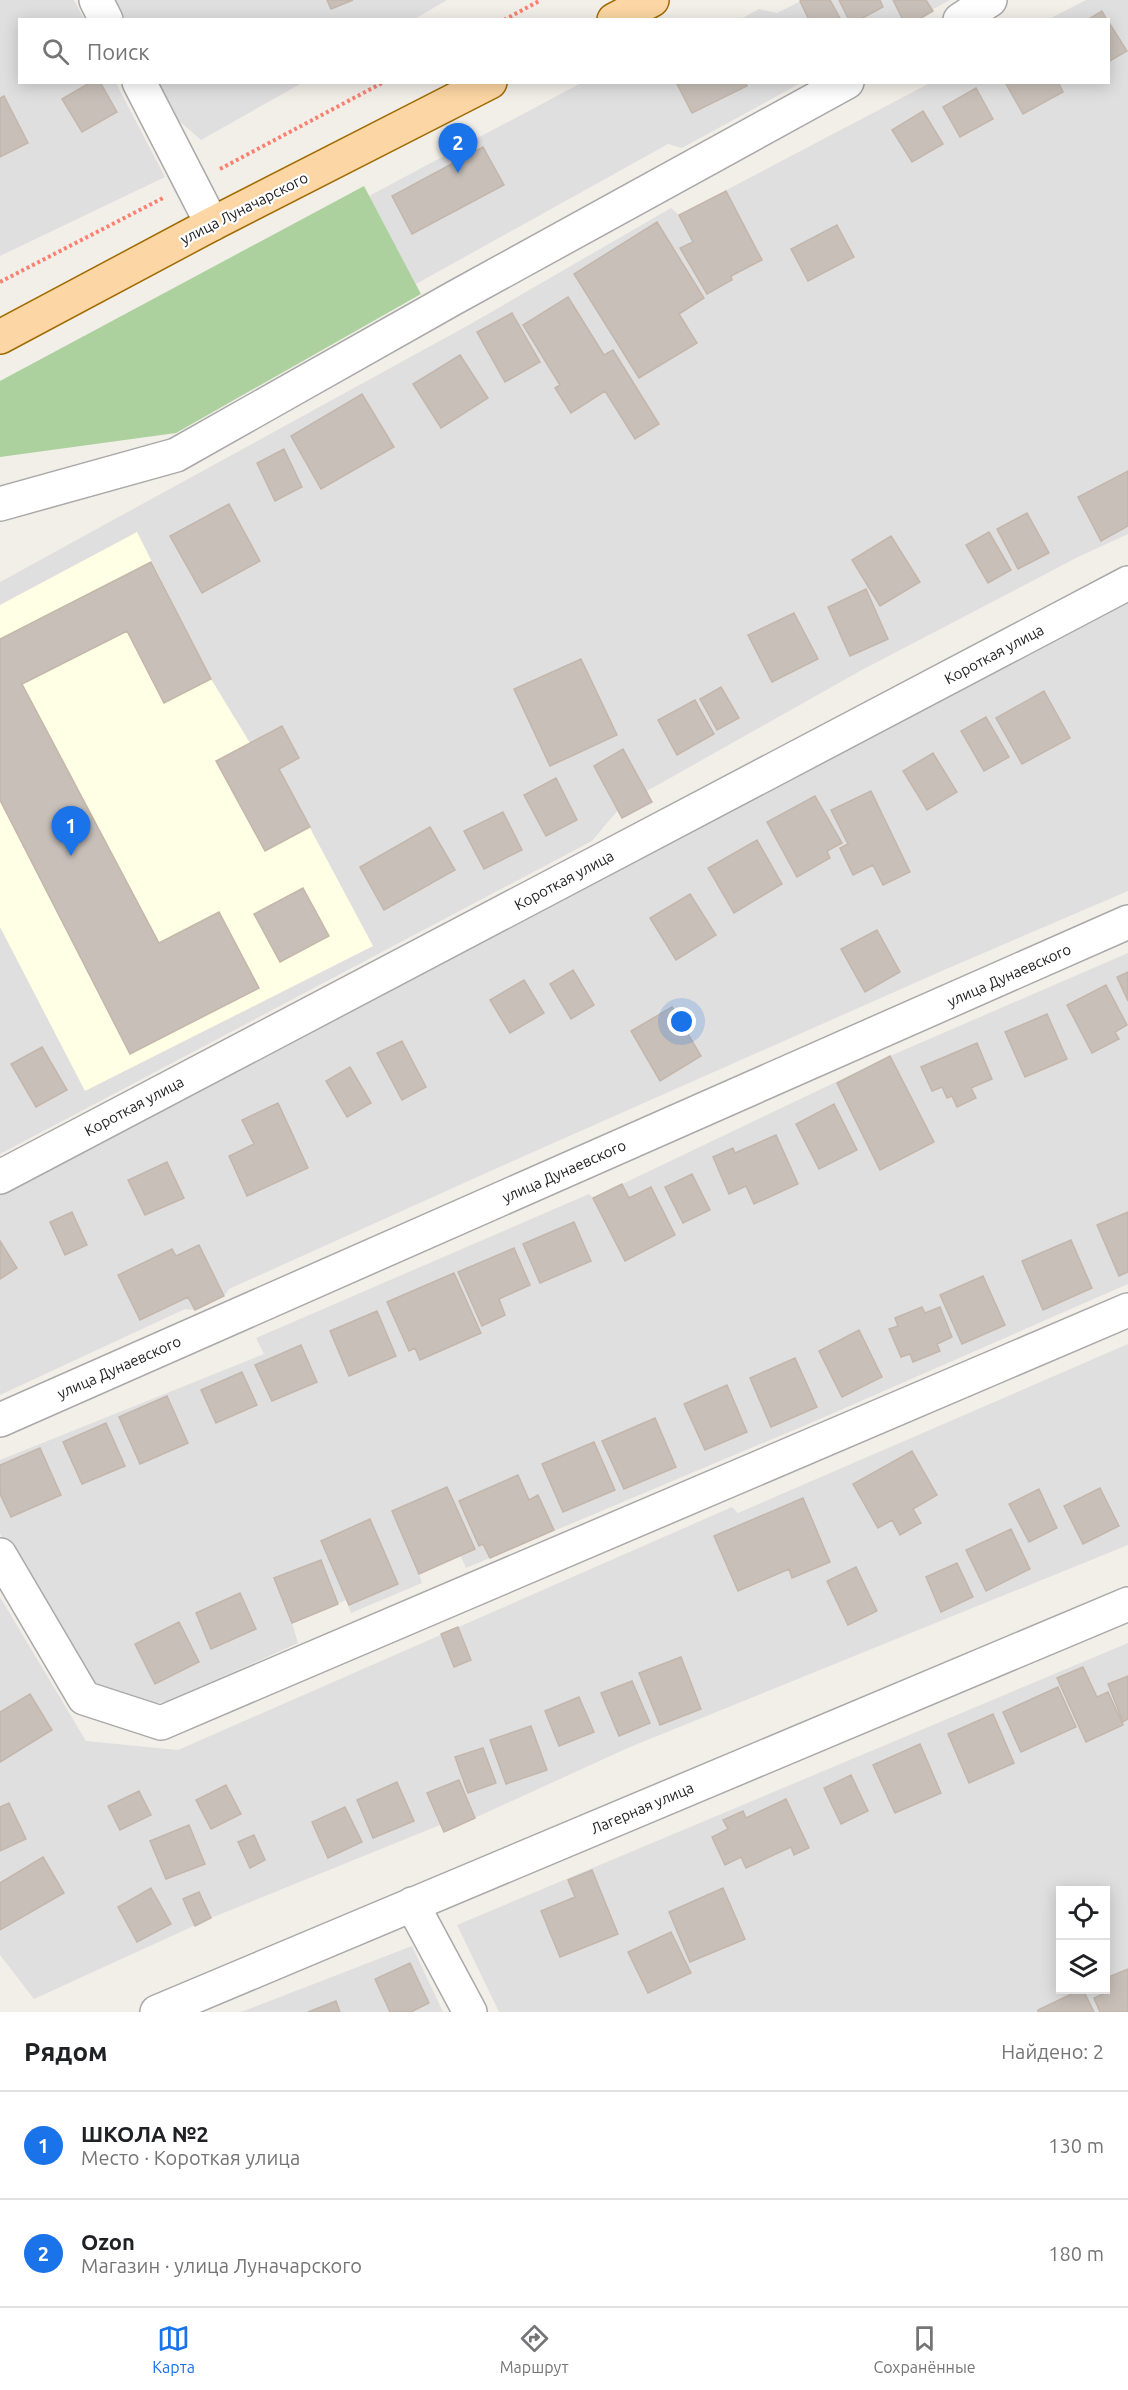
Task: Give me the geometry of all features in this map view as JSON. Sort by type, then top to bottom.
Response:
[{"type":"main road","points":[[618,18],[652,0]]},
{"type":"main road","name":"улица Луначарского","points":[[0,337],[212,224],[486,84]]},
{"type":"street","points":[[96,0],[105,18]]},
{"type":"street","points":[[963,18],[990,0]]},
{"type":"street","points":[[140,84],[212,224]]},
{"type":"street","points":[[0,504],[176,455],[454,298],[842,84]]},
{"type":"street","name":"Короткая улица","points":[[0,1177],[1128,583]]},
{"type":"street","name":"улица Дунаевского","points":[[0,1420],[1128,922]]},
{"type":"street","points":[[0,1555],[84,1698],[161,1723],[1128,1310]]},
{"type":"street","name":"Лагерная улица","points":[[157,2012],[1128,1604]]},
{"type":"street","points":[[412,1904],[470,2012]]},
{"type":"path","points":[[508,18],[541,0]]},
{"type":"shaded area","points":[[0,0],[74,0],[83,18],[18,18],[18,84],[117,84],[165,177],[0,256]]},
{"type":"shaded area","points":[[115,0],[447,0],[416,18],[124,18]]},
{"type":"shaded area","points":[[803,0],[950,0],[917,18],[743,18],[759,9],[777,13]]},
{"type":"shaded area","points":[[1086,0],[1128,0],[1128,534],[1078,557],[860,671],[647,791],[652,802],[622,818],[618,810],[592,841],[0,1154],[0,582],[467,326],[671,208],[679,215],[928,84],[1110,84],[1110,18],[1051,18]]},
{"type":"shaded area","points":[[156,84],[300,84],[201,140],[170,113]]},
{"type":"shaded area","points":[[579,84],[799,84],[682,148],[668,144],[416,284],[369,196]]},
{"type":"shaded area","points":[[137,532],[211,679],[250,743],[282,726],[299,758],[279,770],[373,946],[85,1091],[0,927],[0,605]]},
{"type":"shaded area","points":[[1128,589],[1128,891],[513,1161],[229,1289],[224,1296],[195,1310],[185,1309],[0,1395],[0,1188]]},
{"type":"shaded area","points":[[1128,953],[1128,1284],[813,1422],[466,1568],[460,1555],[419,1574],[422,1583],[351,1613],[346,1600],[292,1623],[298,1643],[166,1702],[142,1704],[95,1684],[3,1541],[0,1533],[0,1460],[264,1354],[256,1338],[589,1194],[593,1198],[890,1056]]},
{"type":"shaded area","points":[[1128,1344],[1128,1545],[630,1747],[444,1832],[440,1825],[211,1918],[34,1999],[0,1955],[0,1597],[86,1741],[178,1750],[732,1507],[738,1513]]},
{"type":"shaded area","points":[[1128,1643],[1128,2012],[499,2012],[457,1925]]},
{"type":"shaded area","points":[[412,1946],[443,2012],[241,2012]]},
{"type":"green space","points":[[364,186],[421,294],[176,433],[0,457],[0,381]]},
{"type":"building","points":[[327,0],[353,0],[331,9]]},
{"type":"building","points":[[830,0],[840,18],[808,18],[800,1]]},
{"type":"building","points":[[839,0],[880,0],[883,7],[863,18],[848,18]]},
{"type":"building","points":[[893,0],[926,0],[933,11],[921,18],[902,18]]},
{"type":"building","points":[[1102,11],[1106,18],[1090,18]]},
{"type":"building","points":[[1110,24],[1127,51],[1110,61]]},
{"type":"building","points":[[88,84],[101,84],[117,112],[82,132],[62,99]]},
{"type":"building","points":[[677,84],[746,84],[747,86],[692,113]]},
{"type":"building","points":[[1006,84],[1059,84],[1063,92],[1023,114]]},
{"type":"building","points":[[976,88],[993,119],[960,137],[943,107]]},
{"type":"building","points":[[4,96],[28,143],[0,157],[0,98]]},
{"type":"building","points":[[923,111],[943,144],[912,162],[892,130]]},
{"type":"building","points":[[483,147],[504,185],[412,234],[392,196]]},
{"type":"building","points":[[726,191],[762,260],[731,276],[732,280],[707,294],[680,248],[693,242],[679,215]]},
{"type":"building","points":[[657,222],[704,298],[679,314],[697,343],[639,378],[574,274]]},
{"type":"building","points":[[837,225],[854,257],[808,281],[791,249]]},
{"type":"building","points":[[568,297],[604,355],[613,350],[659,424],[635,439],[605,391],[571,413],[555,388],[560,385],[523,325]]},
{"type":"building","points":[[512,313],[540,362],[505,382],[477,332]]},
{"type":"building","points":[[460,355],[488,398],[441,428],[413,384]]},
{"type":"building","points":[[362,394],[394,447],[321,489],[291,436]]},
{"type":"building","points":[[284,449],[302,487],[275,501],[257,463]]},
{"type":"building","points":[[1128,471],[1128,526],[1101,541],[1078,497]]},
{"type":"building","points":[[229,504],[260,561],[202,593],[170,536]]},
{"type":"building","points":[[1027,513],[1049,553],[1018,569],[997,529]]},
{"type":"building","points":[[989,532],[1011,570],[988,583],[966,545]]},
{"type":"building","points":[[891,536],[920,582],[880,606],[852,560]]},
{"type":"building","points":[[151,562],[211,679],[164,703],[127,631],[22,684],[159,943],[219,912],[259,988],[130,1054],[0,800],[0,639]]},
{"type":"building","points":[[866,589],[888,639],[850,656],[828,607]]},
{"type":"building","points":[[794,613],[818,659],[772,682],[748,635]]},
{"type":"building","points":[[581,659],[617,735],[550,766],[514,689]]},
{"type":"building","points":[[721,687],[739,718],[717,730],[700,699]]},
{"type":"building","points":[[1044,691],[1070,738],[1022,764],[996,718]]},
{"type":"building","points":[[695,700],[714,734],[677,755],[658,720]]},
{"type":"building","points":[[986,717],[1009,757],[984,771],[961,731]]},
{"type":"building","points":[[282,726],[299,758],[279,769],[310,827],[265,851],[216,761]]},
{"type":"building","points":[[623,749],[652,802],[622,818],[594,766]]},
{"type":"building","points":[[933,753],[957,792],[927,810],[903,771]]},
{"type":"building","points":[[556,778],[577,820],[546,836],[524,795]]},
{"type":"building","points":[[871,791],[910,872],[883,885],[873,865],[853,875],[840,848],[848,844],[831,810]]},
{"type":"building","points":[[815,796],[842,843],[827,851],[830,858],[797,877],[767,822]]},
{"type":"building","points":[[503,812],[522,850],[484,869],[464,831]]},
{"type":"building","points":[[430,827],[455,870],[384,910],[360,867]]},
{"type":"building","points":[[757,840],[782,884],[734,913],[708,868]]},
{"type":"building","points":[[303,888],[329,936],[280,962],[254,914]]},
{"type":"building","points":[[690,894],[716,935],[676,960],[650,918]]},
{"type":"building","points":[[877,930],[900,972],[865,992],[841,949]]},
{"type":"building","points":[[573,970],[594,1005],[571,1019],[550,984]]},
{"type":"building","points":[[1128,972],[1128,1001],[1117,977]]},
{"type":"building","points":[[524,980],[544,1013],[510,1033],[490,1000]]},
{"type":"building","points":[[1106,985],[1127,1025],[1115,1032],[1119,1039],[1092,1053],[1067,1005]]},
{"type":"building","points":[[672,1007],[701,1056],[660,1081],[631,1031]]},
{"type":"building","points":[[1047,1014],[1067,1059],[1025,1077],[1005,1032]]},
{"type":"building","points":[[402,1041],[426,1087],[402,1100],[377,1053]]},
{"type":"building","points":[[977,1043],[992,1079],[971,1088],[976,1098],[957,1107],[952,1096],[947,1098],[942,1087],[932,1091],[921,1067]]},
{"type":"building","points":[[42,1047],[67,1090],[36,1107],[11,1064]]},
{"type":"building","points":[[890,1056],[934,1142],[880,1170],[837,1083]]},
{"type":"building","points":[[350,1067],[371,1103],[347,1117],[326,1081]]},
{"type":"building","points":[[278,1103],[308,1168],[247,1196],[229,1156],[254,1144],[242,1120]]},
{"type":"building","points":[[834,1104],[857,1150],[819,1169],[796,1124]]},
{"type":"building","points":[[776,1135],[798,1184],[754,1204],[746,1186],[729,1194],[713,1157],[733,1148],[735,1153]]},
{"type":"building","points":[[167,1162],[184,1198],[145,1215],[128,1180]]},
{"type":"building","points":[[692,1174],[710,1210],[683,1223],[665,1187]]},
{"type":"building","points":[[622,1184],[629,1198],[651,1187],[675,1235],[625,1261],[593,1198]]},
{"type":"building","points":[[72,1212],[87,1245],[65,1255],[50,1222]]},
{"type":"building","points":[[1128,1212],[1128,1272],[1119,1276],[1097,1225]]},
{"type":"building","points":[[574,1222],[591,1261],[540,1283],[523,1244]]},
{"type":"building","points":[[1071,1240],[1092,1288],[1043,1310],[1022,1261]]},
{"type":"building","points":[[0,1241],[17,1268],[0,1279]]},
{"type":"building","points":[[199,1245],[224,1296],[195,1310],[188,1297],[140,1320],[118,1275],[172,1249],[176,1256]]},
{"type":"building","points":[[514,1248],[530,1285],[499,1299],[505,1315],[482,1326],[458,1272]]},
{"type":"building","points":[[454,1273],[481,1333],[420,1360],[415,1348],[409,1351],[387,1302]]},
{"type":"building","points":[[983,1276],[1005,1325],[962,1344],[940,1295]]},
{"type":"building","points":[[922,1307],[925,1313],[940,1307],[952,1337],[937,1344],[940,1351],[913,1362],[910,1354],[901,1357],[889,1329],[898,1326],[895,1318]]},
{"type":"building","points":[[377,1311],[396,1356],[349,1376],[330,1331]]},
{"type":"building","points":[[859,1330],[882,1377],[842,1397],[819,1351]]},
{"type":"building","points":[[301,1345],[317,1382],[272,1401],[255,1365]]},
{"type":"building","points":[[795,1358],[817,1407],[771,1427],[750,1378]]},
{"type":"building","points":[[242,1372],[257,1405],[216,1423],[201,1390]]},
{"type":"building","points":[[727,1385],[747,1432],[705,1450],[684,1404]]},
{"type":"building","points":[[167,1396],[188,1443],[140,1464],[119,1417]]},
{"type":"building","points":[[655,1418],[676,1467],[624,1489],[602,1441]]},
{"type":"building","points":[[106,1423],[125,1466],[82,1484],[63,1442]]},
{"type":"building","points":[[594,1442],[615,1490],[563,1512],[542,1464]]},
{"type":"building","points":[[40,1448],[61,1495],[11,1517],[0,1494],[0,1465]]},
{"type":"building","points":[[912,1451],[937,1495],[913,1509],[921,1523],[900,1535],[892,1520],[878,1528],[853,1484]]},
{"type":"building","points":[[518,1475],[529,1500],[538,1495],[554,1530],[490,1558],[483,1544],[479,1546],[459,1501]]},
{"type":"building","points":[[447,1487],[475,1549],[419,1574],[392,1511]]},
{"type":"building","points":[[1100,1488],[1119,1526],[1083,1544],[1064,1506]]},
{"type":"building","points":[[1039,1489],[1057,1528],[1029,1542],[1009,1504]]},
{"type":"building","points":[[803,1498],[830,1562],[792,1578],[789,1569],[738,1591],[714,1536]]},
{"type":"building","points":[[370,1519],[398,1584],[349,1605],[321,1541]]},
{"type":"building","points":[[1011,1529],[1030,1569],[986,1591],[966,1550]]},
{"type":"building","points":[[321,1560],[338,1604],[292,1623],[274,1578]]},
{"type":"building","points":[[957,1563],[973,1597],[941,1612],[926,1577]]},
{"type":"building","points":[[856,1567],[877,1611],[848,1625],[827,1581]]},
{"type":"building","points":[[240,1593],[256,1629],[211,1649],[196,1613]]},
{"type":"building","points":[[179,1622],[199,1662],[155,1684],[135,1644]]},
{"type":"building","points":[[458,1627],[471,1660],[454,1667],[441,1634]]},
{"type":"building","points":[[681,1657],[701,1709],[660,1725],[639,1673]]},
{"type":"building","points":[[1083,1667],[1097,1697],[1108,1692],[1123,1725],[1086,1742],[1057,1678]]},
{"type":"building","points":[[1128,1676],[1128,1719],[1123,1722],[1108,1684]]},
{"type":"building","points":[[632,1681],[650,1723],[619,1736],[601,1693]]},
{"type":"building","points":[[1058,1687],[1076,1727],[1021,1752],[1003,1712]]},
{"type":"building","points":[[30,1694],[52,1730],[0,1762],[0,1712]]},
{"type":"building","points":[[579,1697],[594,1732],[559,1746],[545,1711]]},
{"type":"building","points":[[993,1714],[1014,1763],[969,1783],[948,1734]]},
{"type":"building","points":[[531,1726],[547,1770],[506,1784],[490,1740]]},
{"type":"building","points":[[920,1744],[941,1793],[895,1813],[873,1765]]},
{"type":"building","points":[[483,1748],[496,1783],[468,1793],[455,1757]]},
{"type":"building","points":[[851,1775],[868,1811],[841,1824],[824,1788]]},
{"type":"building","points":[[459,1780],[475,1818],[444,1832],[427,1793]]},
{"type":"building","points":[[397,1782],[414,1821],[373,1838],[357,1800]]},
{"type":"building","points":[[226,1785],[241,1814],[211,1829],[196,1800]]},
{"type":"building","points":[[139,1791],[151,1815],[120,1830],[108,1806]]},
{"type":"building","points":[[786,1799],[809,1848],[794,1855],[791,1847],[746,1868],[741,1857],[725,1865],[712,1837],[728,1829],[723,1820],[743,1811],[746,1818]]},
{"type":"building","points":[[9,1803],[26,1839],[0,1851],[0,1807]]},
{"type":"building","points":[[345,1807],[362,1842],[328,1858],[312,1822]]},
{"type":"building","points":[[189,1825],[205,1864],[166,1879],[150,1841]]},
{"type":"building","points":[[254,1835],[265,1860],[250,1868],[238,1842]]},
{"type":"building","points":[[43,1857],[64,1893],[0,1930],[0,1883]]},
{"type":"building","points":[[592,1870],[618,1934],[560,1957],[541,1911],[575,1897],[568,1880]]},
{"type":"building","points":[[151,1888],[171,1924],[137,1942],[118,1907]]},
{"type":"building","points":[[723,1888],[745,1939],[690,1962],[669,1912]]},
{"type":"building","points":[[199,1892],[211,1918],[195,1926],[183,1899]]},
{"type":"building","points":[[671,1932],[691,1973],[648,1993],[628,1952]]},
{"type":"building","points":[[410,1963],[429,2003],[411,2012],[390,2012],[375,1979]]},
{"type":"building","points":[[1128,1969],[1128,2012],[1100,2012],[1094,1998],[1103,1994],[1110,1994],[1110,1976]]},
{"type":"building","points":[[1072,1994],[1085,1994],[1094,2012],[1038,2012]]},
{"type":"building","points":[[336,2001],[340,2012],[308,2012]]},
{"type":"place","name":"Ozon","points":[[458,173]]},
{"type":"place","name":"ШКОЛА №2","points":[[71,856]]}]
